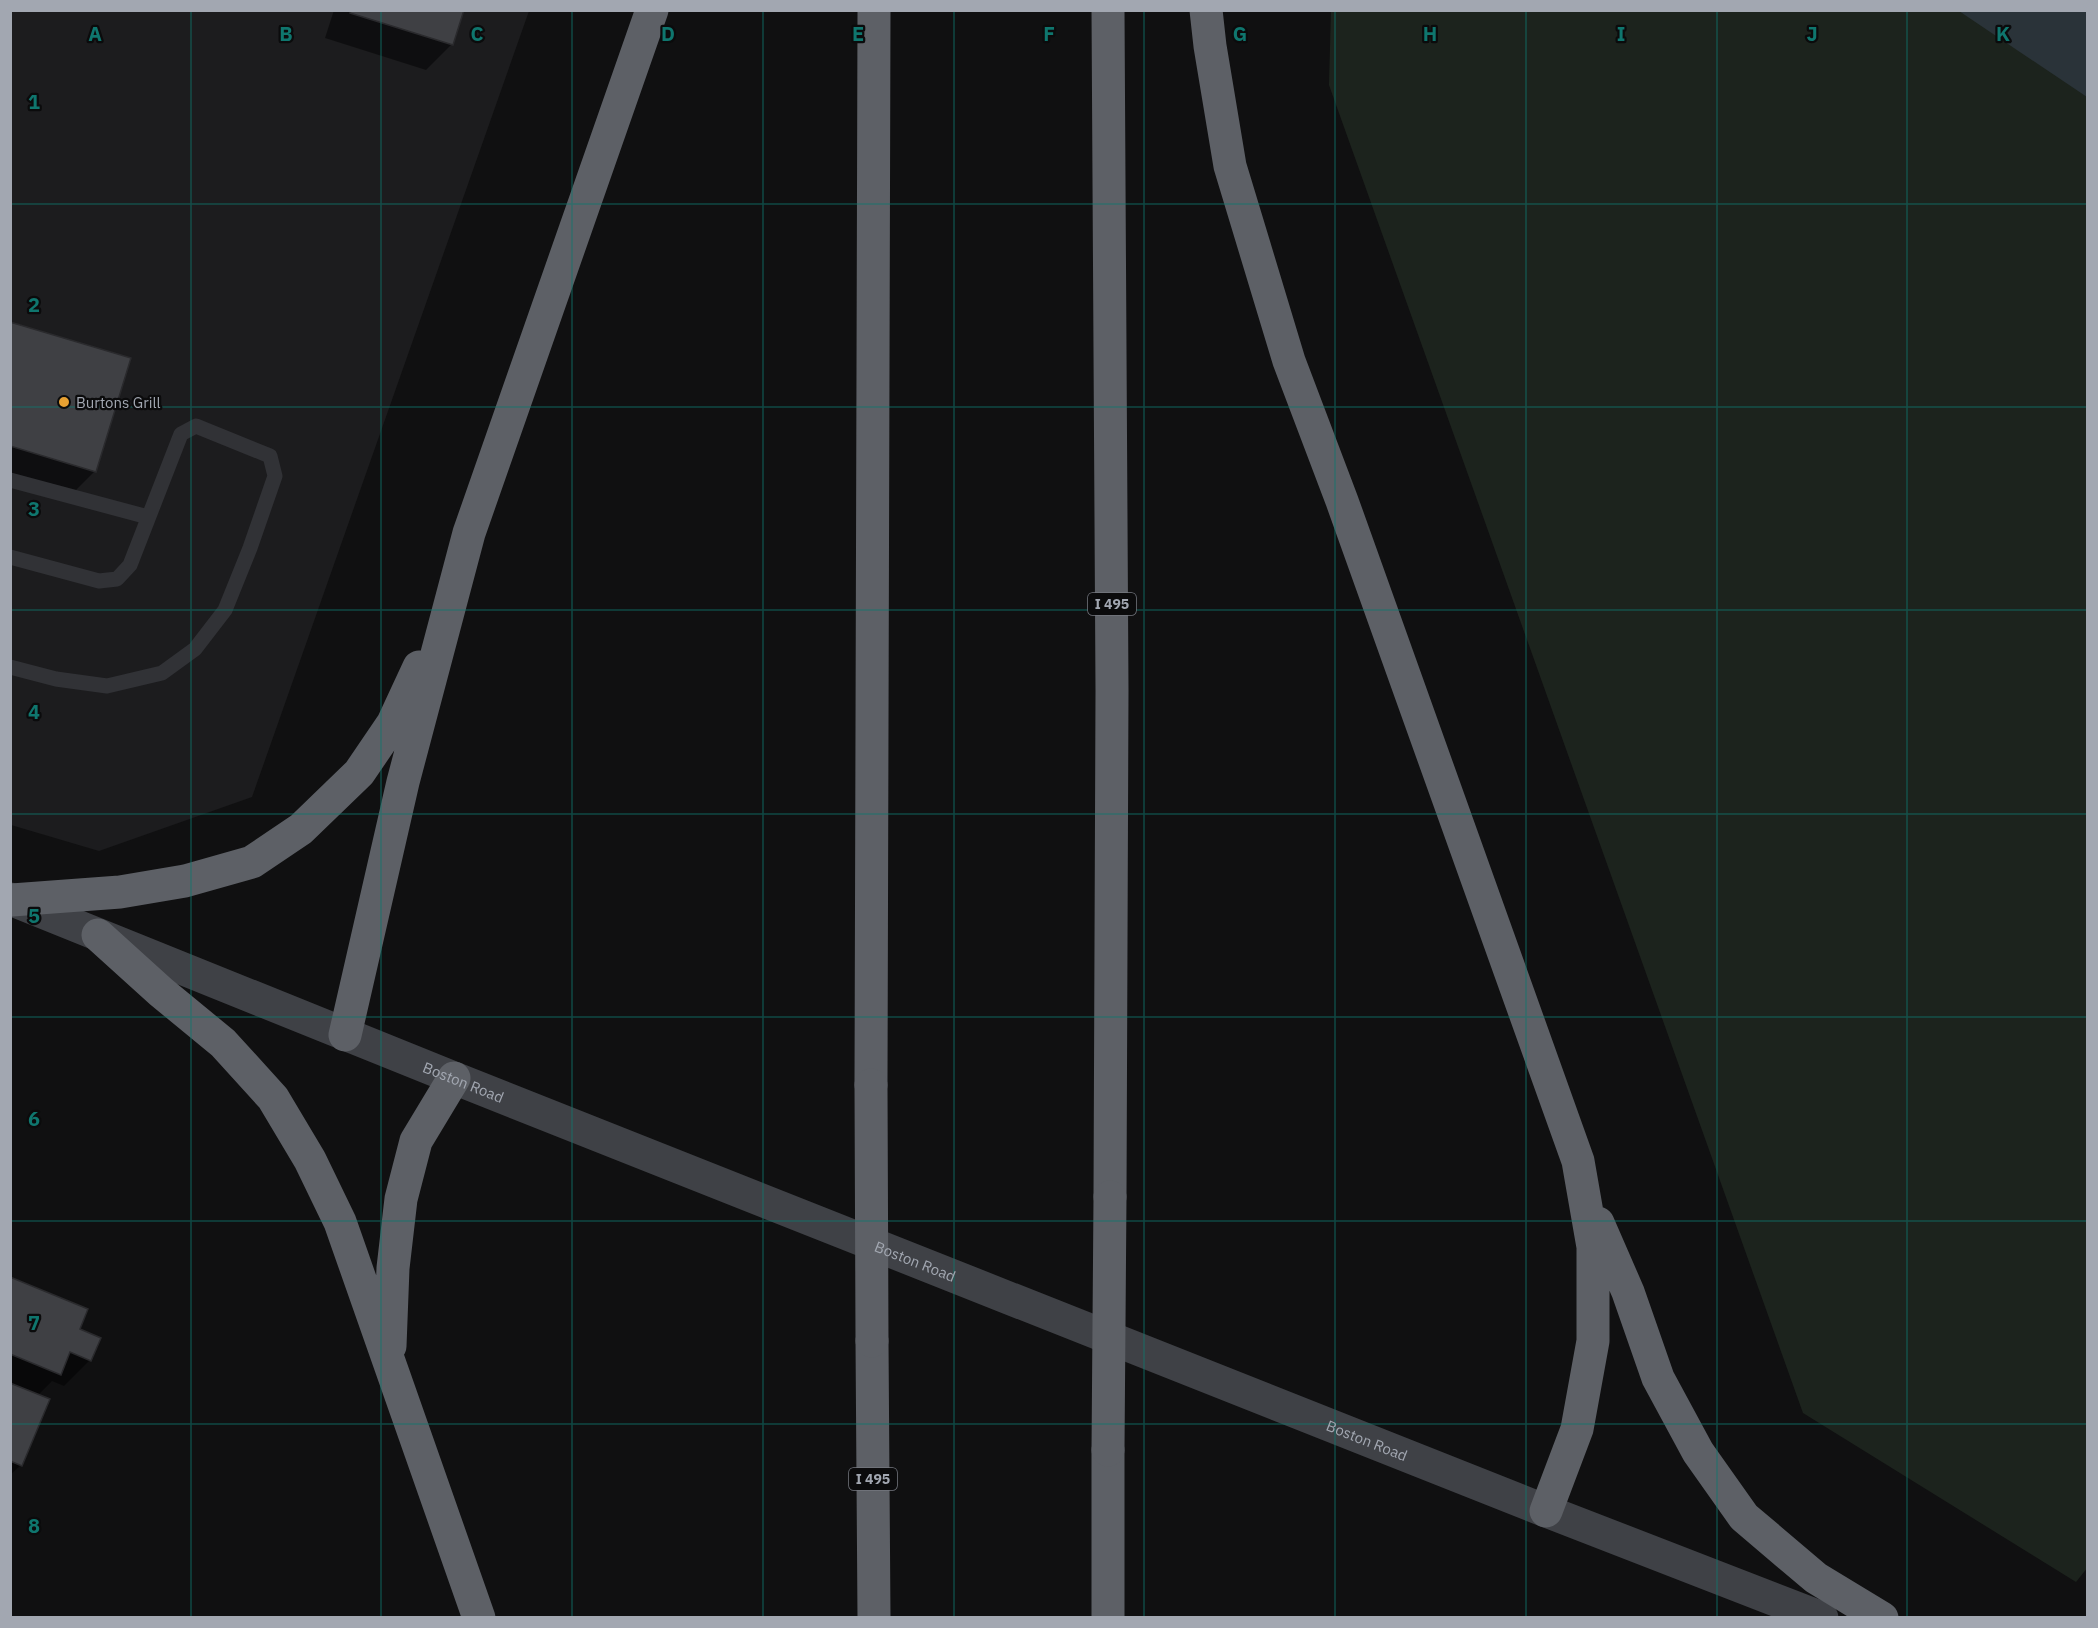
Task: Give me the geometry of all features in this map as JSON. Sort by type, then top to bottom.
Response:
[{"type":"highway","points":[[345,1035],[403,782],[469,533],[652,10]]},
{"type":"highway","name":"I 495","points":[[874,10],[871,1085],[874,1617]]},
{"type":"highway","name":"I 495","points":[[1108,10],[1112,678],[1108,1617]]},
{"type":"highway","points":[[1206,10],[1230,166],[1289,361],[1342,501],[1574,1150],[1583,1188],[1593,1247],[1593,1341],[1577,1429],[1546,1511]]},
{"type":"highway","points":[[11,899],[120,892],[186,881],[252,862],[301,830],[359,773],[393,723],[453,595]]},
{"type":"highway","points":[[98,935],[222,1043],[273,1098],[310,1160],[340,1222],[479,1617]]},
{"type":"highway","points":[[389,1363],[393,1268],[401,1199],[416,1141],[454,1078]]},
{"type":"highway","points":[[1583,1188],[1628,1292],[1658,1378],[1698,1452],[1744,1517],[1816,1578],[1882,1617]]},
{"type":"main road","name":"Boston Road","points":[[11,899],[345,1035],[1546,1511],[1822,1617]]},
{"type":"lane","points":[[10,557],[99,581],[117,579],[130,565],[181,434],[196,426],[270,456],[275,476],[250,548],[225,610],[195,649],[162,673],[107,686],[56,679],[10,667]]},
{"type":"lane","points":[[10,480],[148,517]]},
{"type":"shaded area","points":[[10,11],[529,11],[252,797],[99,851],[11,825]]},
{"type":"shaded area","points":[[1331,11],[2087,11],[2088,1567],[2076,1582],[1803,1413],[1329,85]]},
{"type":"shaded area","points":[[1959,11],[2087,11],[2087,97]]},
{"type":"building","points":[[351,10],[464,10],[453,45],[350,13]]},
{"type":"building","name":"Burtons Grill","points":[[10,322],[131,358],[96,472],[10,446]]},
{"type":"building","points":[[10,1277],[88,1309],[80,1329],[101,1338],[91,1361],[70,1352],[61,1375],[10,1354]]},
{"type":"building","points":[[10,1383],[50,1399],[22,1466],[10,1461]]},
{"type":"place","name":"Burtons Grill","points":[[64,402]]}]
